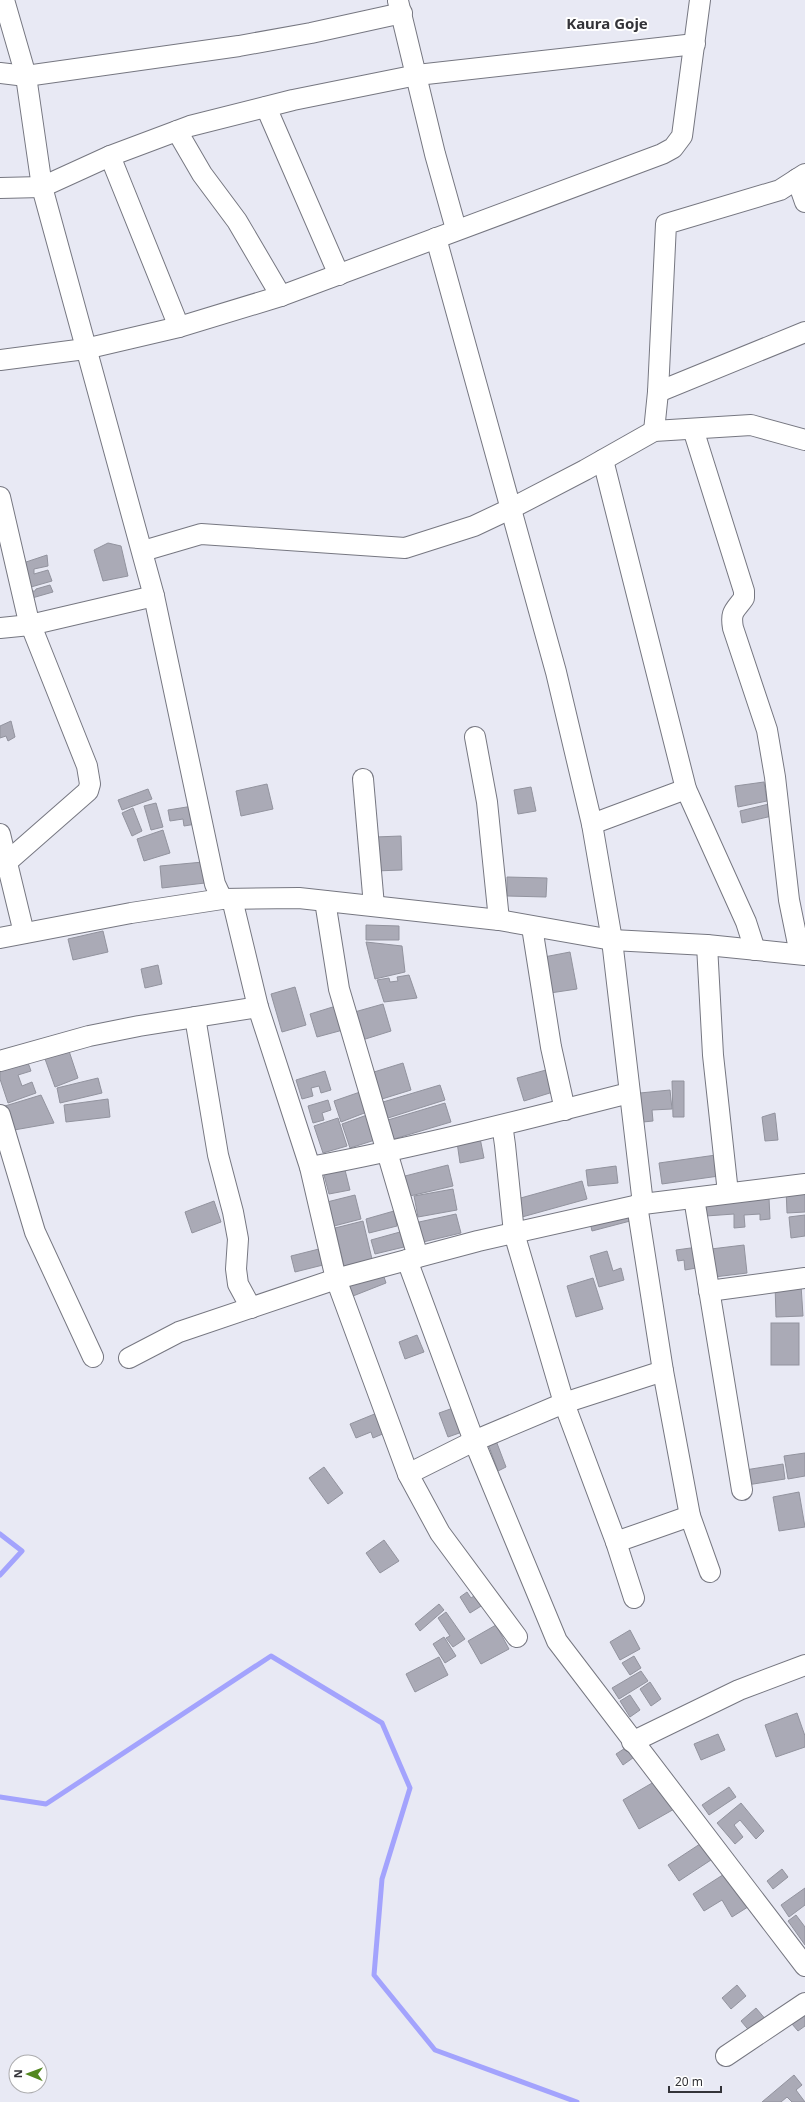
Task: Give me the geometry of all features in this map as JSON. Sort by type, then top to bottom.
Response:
[{"type":"street","points":[[4,0],[26,76],[42,187],[85,349],[143,551],[154,596],[215,884],[227,899],[258,1007],[310,1167],[336,1279],[408,1474],[440,1534],[517,1637]]},
{"type":"street","points":[[0,360],[85,349],[179,327],[281,296],[436,238],[456,229],[662,154],[674,148],[682,136],[700,0]]},
{"type":"street","points":[[0,73],[26,76],[239,46],[311,33],[400,6],[435,154],[456,229]]},
{"type":"street","points":[[0,188],[42,187],[110,156],[177,131],[266,107],[417,76],[695,44]]},
{"type":"street","points":[[266,107],[339,275]]},
{"type":"street","points":[[177,131],[202,174],[237,221],[281,296]]},
{"type":"street","points":[[110,156],[179,327]]},
{"type":"street","points":[[654,431],[658,392],[666,224],[780,190],[801,176],[805,202]]},
{"type":"street","points":[[436,238],[556,672],[592,824],[612,940],[640,1205],[663,1372],[690,1516],[710,1572]]},
{"type":"street","points":[[658,392],[805,332]]},
{"type":"street","points":[[143,551],[201,534],[405,548],[474,526],[510,509],[603,460],[654,431],[751,425],[805,440]]},
{"type":"street","points":[[0,938],[131,913],[227,899],[299,898],[499,920],[612,940],[707,945],[802,954],[789,900],[775,777],[767,730],[733,628],[731,617],[734,610],[744,598],[744,591],[693,429]]},
{"type":"street","points":[[603,460],[686,789],[746,922],[755,950]]},
{"type":"street","points":[[0,497],[30,625],[87,766],[90,784],[88,791],[7,862]]},
{"type":"street","points":[[0,628],[30,625],[154,596]]},
{"type":"street","points":[[475,738],[487,802],[499,920]]},
{"type":"street","points":[[363,779],[374,906]]},
{"type":"street","points":[[592,824],[686,789]]},
{"type":"street","points":[[0,834],[24,933]]},
{"type":"street","points":[[325,901],[339,989],[387,1152],[413,1259],[474,1441],[557,1641],[632,1742],[805,1966]]},
{"type":"street","points":[[532,927],[551,1047],[564,1110]]},
{"type":"street","points":[[707,945],[713,1055],[728,1194]]},
{"type":"street","points":[[0,1061],[89,1036],[258,1007]]},
{"type":"street","points":[[195,1017],[218,1155],[233,1212],[238,1239],[236,1269],[238,1284],[251,1308]]},
{"type":"street","points":[[310,1167],[387,1152],[498,1127],[629,1092]]},
{"type":"street","points":[[0,1115],[35,1232],[93,1357]]},
{"type":"street","points":[[498,1127],[503,1131],[514,1233],[564,1403],[616,1542],[634,1598]]},
{"type":"street","points":[[129,1358],[179,1332],[336,1279],[514,1233],[640,1205],[805,1184]]},
{"type":"street","points":[[694,1198],[742,1490]]},
{"type":"street","points":[[709,1291],[805,1278]]},
{"type":"street","points":[[408,1474],[474,1441],[564,1403],[663,1372]]},
{"type":"street","points":[[616,1542],[690,1516]]},
{"type":"street","points":[[632,1742],[739,1690],[805,1665]]},
{"type":"street","points":[[726,2056],[805,2003]]},
{"type":"building","points":[[108,543],[121,546],[128,576],[103,581],[94,550]]},
{"type":"building","points":[[47,555],[48,566],[34,569],[34,574],[48,570],[52,581],[31,587],[32,591],[35,591],[36,589],[50,585],[53,592],[32,598],[23,563]]},
{"type":"building","points":[[11,721],[15,737],[8,741],[6,736],[0,738],[0,726]]},
{"type":"building","points":[[764,782],[767,801],[738,807],[735,786]]},
{"type":"building","points":[[267,784],[273,809],[241,816],[236,791]]},
{"type":"building","points":[[531,787],[536,811],[518,814],[514,790]]},
{"type":"building","points":[[148,789],[152,799],[122,810],[118,800]]},
{"type":"building","points":[[156,803],[163,827],[151,830],[144,806]]},
{"type":"building","points":[[769,804],[772,816],[742,823],[740,811]]},
{"type":"building","points":[[193,806],[196,824],[184,826],[183,819],[170,821],[168,810]]},
{"type":"building","points":[[133,808],[142,831],[132,836],[122,813]]},
{"type":"building","points":[[163,830],[170,853],[144,861],[137,839]]},
{"type":"building","points":[[401,836],[402,870],[375,871],[375,837]]},
{"type":"building","points":[[203,862],[205,883],[162,888],[160,866]]},
{"type":"building","points":[[507,877],[547,878],[546,897],[507,896]]},
{"type":"building","points":[[366,925],[399,926],[399,940],[366,940]]},
{"type":"building","points":[[103,931],[108,952],[73,960],[68,939]]},
{"type":"building","points":[[366,942],[402,946],[405,972],[375,979]]},
{"type":"building","points":[[570,952],[577,989],[550,993],[544,957]]},
{"type":"building","points":[[158,965],[162,984],[145,988],[141,969]]},
{"type":"building","points":[[409,975],[417,998],[384,1002],[377,980],[389,978],[390,982],[398,981],[397,977]]},
{"type":"building","points":[[295,987],[306,1025],[282,1032],[271,994]]},
{"type":"building","points":[[383,1004],[391,1031],[359,1041],[351,1013]]},
{"type":"building","points":[[336,1006],[343,1030],[317,1037],[310,1014]]},
{"type":"building","points":[[68,1048],[78,1078],[55,1087],[44,1056]]},
{"type":"building","points":[[26,1057],[31,1071],[18,1075],[22,1086],[32,1082],[36,1093],[8,1103],[0,1079],[0,1066]]},
{"type":"building","points":[[403,1063],[411,1090],[382,1099],[374,1072]]},
{"type":"building","points":[[546,1070],[553,1092],[524,1101],[517,1078]]},
{"type":"building","points":[[325,1071],[331,1090],[321,1093],[319,1086],[311,1088],[313,1096],[302,1099],[296,1080]]},
{"type":"building","points":[[98,1078],[102,1093],[60,1103],[57,1088]]},
{"type":"building","points":[[672,1081],[684,1081],[684,1117],[673,1117]]},
{"type":"building","points":[[440,1085],[445,1100],[388,1118],[383,1102]]},
{"type":"building","points":[[670,1090],[672,1109],[652,1110],[653,1121],[643,1122],[640,1093]]},
{"type":"building","points":[[360,1092],[367,1112],[341,1122],[334,1101]]},
{"type":"building","points":[[41,1095],[54,1123],[14,1130],[5,1106]]},
{"type":"building","points":[[108,1099],[110,1117],[66,1122],[64,1105]]},
{"type":"building","points":[[328,1100],[331,1110],[322,1113],[324,1120],[313,1123],[308,1106]]},
{"type":"building","points":[[445,1103],[451,1122],[394,1139],[388,1120]]},
{"type":"building","points":[[775,1113],[778,1140],[765,1141],[762,1117]]},
{"type":"building","points":[[367,1115],[375,1140],[350,1148],[342,1124]]},
{"type":"building","points":[[338,1118],[347,1146],[323,1153],[314,1126]]},
{"type":"building","points":[[480,1138],[484,1158],[460,1163],[457,1142]]},
{"type":"building","points":[[716,1155],[719,1176],[662,1184],[659,1163]]},
{"type":"building","points":[[448,1165],[453,1186],[410,1196],[405,1176]]},
{"type":"building","points":[[344,1166],[350,1190],[329,1194],[323,1171]]},
{"type":"building","points":[[616,1166],[618,1183],[588,1186],[586,1170]]},
{"type":"building","points":[[582,1181],[587,1199],[522,1217],[517,1199]]},
{"type":"building","points":[[805,1188],[805,1212],[787,1213],[786,1189]]},
{"type":"building","points":[[453,1189],[457,1210],[418,1217],[414,1196]]},
{"type":"building","points":[[355,1195],[361,1219],[334,1226],[327,1202]]},
{"type":"building","points":[[769,1198],[770,1219],[760,1220],[760,1214],[744,1215],[745,1227],[734,1228],[734,1214],[706,1216],[706,1202]]},
{"type":"building","points":[[214,1201],[221,1222],[192,1233],[185,1212]]},
{"type":"building","points":[[631,1208],[634,1220],[592,1231],[589,1218]]},
{"type":"building","points":[[394,1211],[397,1226],[369,1233],[366,1219]]},
{"type":"building","points":[[456,1214],[461,1233],[423,1242],[419,1222]]},
{"type":"building","points":[[805,1215],[805,1236],[791,1238],[789,1217]]},
{"type":"building","points":[[363,1221],[372,1259],[344,1266],[335,1228]]},
{"type":"building","points":[[400,1232],[404,1247],[375,1254],[371,1240]]},
{"type":"building","points":[[744,1245],[747,1273],[714,1277],[711,1249]]},
{"type":"building","points":[[698,1247],[702,1267],[685,1270],[684,1260],[678,1261],[676,1250]]},
{"type":"building","points":[[323,1248],[327,1264],[295,1272],[291,1256]]},
{"type":"building","points":[[607,1251],[613,1271],[621,1268],[624,1280],[599,1287],[590,1256]]},
{"type":"building","points":[[381,1268],[386,1283],[353,1296],[347,1281]]},
{"type":"building","points":[[593,1278],[603,1309],[576,1317],[567,1286]]},
{"type":"building","points":[[775,1285],[801,1285],[803,1316],[776,1317]]},
{"type":"building","points":[[771,1323],[799,1323],[799,1365],[771,1365]]},
{"type":"building","points":[[417,1335],[424,1352],[405,1359],[399,1342]]},
{"type":"building","points":[[456,1407],[465,1431],[448,1437],[439,1413]]},
{"type":"building","points":[[377,1413],[385,1433],[373,1438],[371,1432],[356,1438],[350,1424]]},
{"type":"building","points":[[495,1438],[506,1467],[498,1471],[487,1441]]},
{"type":"building","points":[[805,1453],[805,1476],[788,1479],[784,1456]]},
{"type":"building","points":[[783,1464],[785,1479],[747,1485],[745,1470]]},
{"type":"building","points":[[324,1467],[343,1493],[328,1504],[309,1478]]},
{"type":"building","points":[[799,1492],[805,1527],[779,1531],[773,1497]]},
{"type":"building","points":[[384,1540],[399,1561],[380,1573],[366,1553]]},
{"type":"building","points":[[467,1592],[471,1598],[480,1592],[486,1603],[470,1613],[460,1597]]},
{"type":"building","points":[[439,1604],[444,1610],[420,1631],[415,1624]]},
{"type":"building","points":[[446,1612],[465,1639],[453,1647],[446,1638],[450,1636],[438,1618]]},
{"type":"building","points":[[496,1625],[509,1649],[481,1664],[468,1641]]},
{"type":"building","points":[[630,1630],[640,1649],[620,1660],[610,1642]]},
{"type":"building","points":[[444,1637],[456,1656],[445,1663],[433,1644]]},
{"type":"building","points":[[634,1656],[641,1668],[630,1675],[622,1663]]},
{"type":"building","points":[[439,1657],[448,1675],[415,1692],[406,1674]]},
{"type":"building","points":[[641,1671],[648,1681],[619,1699],[612,1688]]},
{"type":"building","points":[[650,1682],[661,1699],[651,1706],[640,1689]]},
{"type":"building","points":[[630,1695],[640,1710],[630,1717],[620,1701]]},
{"type":"building","points":[[797,1713],[805,1736],[805,1747],[776,1757],[765,1725]]},
{"type":"building","points":[[718,1734],[725,1750],[701,1760],[694,1744]]},
{"type":"building","points":[[630,1745],[637,1755],[623,1765],[616,1754]]},
{"type":"building","points":[[659,1779],[676,1808],[639,1829],[623,1800]]},
{"type":"building","points":[[729,1787],[736,1797],[709,1815],[702,1805]]},
{"type":"building","points":[[741,1803],[764,1831],[756,1839],[740,1820],[734,1825],[743,1837],[735,1844],[717,1823]]},
{"type":"building","points":[[703,1842],[714,1858],[679,1881],[668,1865]]},
{"type":"building","points":[[782,1869],[788,1877],[773,1889],[767,1881]]},
{"type":"building","points":[[729,1871],[751,1905],[732,1917],[722,1900],[704,1911],[693,1894]]},
{"type":"building","points":[[805,1888],[805,1905],[789,1917],[781,1905]]},
{"type":"building","points":[[796,1915],[805,1927],[805,1945],[788,1921]]},
{"type":"building","points":[[737,1985],[746,1996],[731,2009],[722,1998]]},
{"type":"building","points":[[756,2008],[767,2021],[752,2034],[741,2021]]},
{"type":"building","points":[[805,2014],[805,2026],[798,2031],[792,2024]]},
{"type":"building","points":[[794,2075],[802,2085],[796,2090],[805,2102],[792,2102],[787,2097],[781,2102],[762,2102]]},
{"type":"waterway","points":[[0,1534],[22,1551],[0,1575]]},
{"type":"waterway","points":[[0,1797],[46,1804],[271,1656],[382,1723],[410,1788],[382,1879],[374,1975],[435,2050],[577,2102]]},
{"type":"district","name":"Kaura Goje","points":[[607,24]]}]
